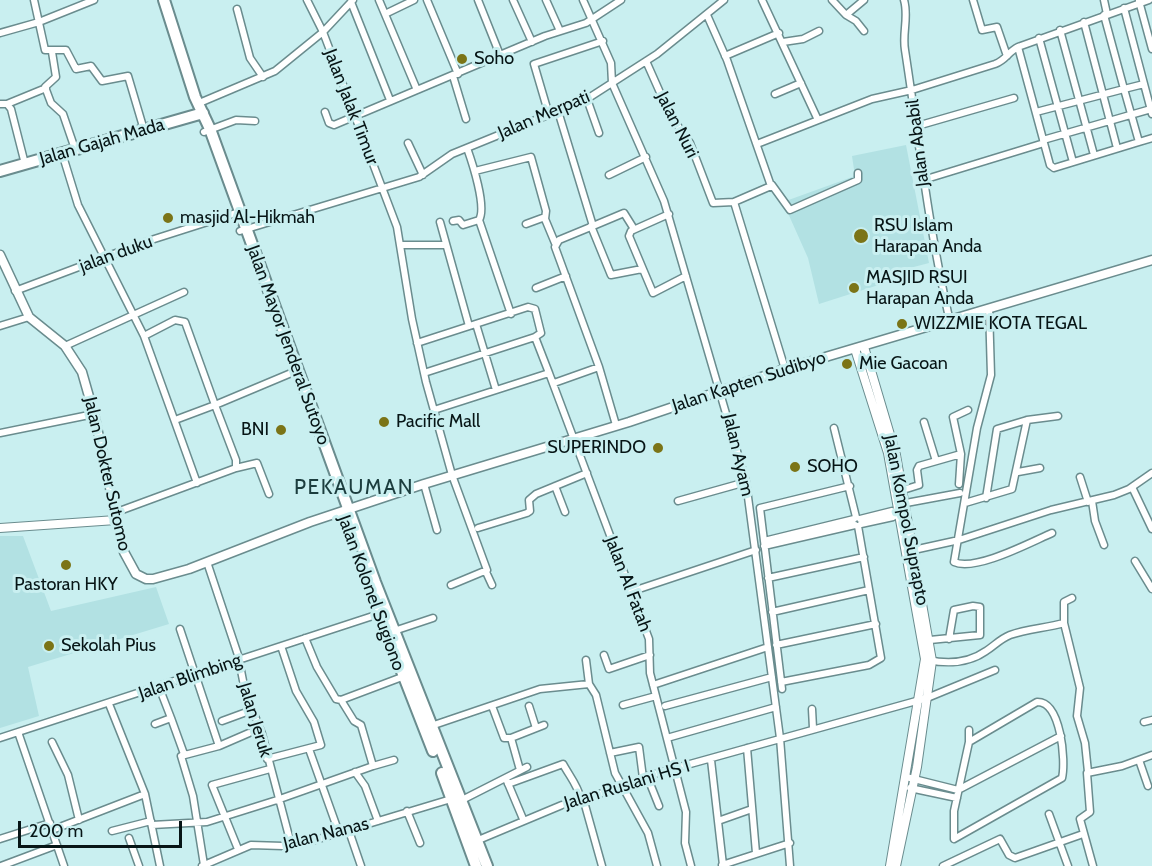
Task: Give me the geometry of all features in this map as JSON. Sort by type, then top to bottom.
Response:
[{"type":"highway","name":"Jalan Mayor Jenderal Sutoyo","points":[[164,0],[199,110],[344,510]]},
{"type":"highway","name":"Jalan Gajah Mada","points":[[0,171],[144,130],[199,110]]},
{"type":"highway","name":"Jalan Kolonel Sugiono","points":[[344,510],[402,677],[455,800],[476,841],[477,866]]},
{"type":"highway","name":"Jalan Kolonel Sugiono","points":[[344,510],[431,726],[477,866]]},
{"type":"main road","name":"Jalan Dokter Sutomo","points":[[0,255],[28,317],[64,346],[82,372],[94,414],[115,517],[128,564],[141,578],[153,579],[207,562],[344,510]]},
{"type":"main road","name":"Jalan Kapten Sudibyo","points":[[344,510],[616,425],[785,369],[950,322],[989,308],[1152,260]]},
{"type":"street","points":[[34,0],[45,50],[52,52],[66,50],[76,69],[91,66],[102,81],[128,76],[144,130]]},
{"type":"street","points":[[0,33],[39,22],[80,3],[94,0]]},
{"type":"street","points":[[199,110],[275,71],[323,32],[307,0]]},
{"type":"street","points":[[379,0],[417,90]]},
{"type":"street","points":[[385,14],[414,0]]},
{"type":"street","points":[[427,0],[455,75],[466,119]]},
{"type":"street","points":[[478,0],[500,55]]},
{"type":"street","points":[[513,0],[532,42]]},
{"type":"street","points":[[546,0],[560,32]]},
{"type":"street","points":[[583,0],[603,41],[613,73],[612,83]]},
{"type":"street","points":[[325,112],[331,125],[532,42],[592,20],[611,3],[621,0]]},
{"type":"street","name":"Jalan Merpati","points":[[243,230],[330,203],[382,190],[423,175],[444,159],[467,148],[587,99],[646,62],[724,0]]},
{"type":"street","points":[[762,0],[818,120]]},
{"type":"street","points":[[832,0],[864,31]]},
{"type":"street","points":[[846,15],[864,0]]},
{"type":"street","name":"Jalan Ababil","points":[[904,0],[907,16],[904,45],[931,238],[950,322]]},
{"type":"street","points":[[973,0],[982,30],[998,29],[1007,56]]},
{"type":"street","points":[[1104,0],[1124,89],[1139,142]]},
{"type":"street","points":[[756,144],[872,99],[912,90],[995,64],[1018,46],[1139,1],[1149,0]]},
{"type":"street","points":[[352,1],[390,100]]},
{"type":"street","name":"Jalan Jalak Timur","points":[[352,1],[323,32],[402,245],[417,343],[424,373],[453,475],[492,585]]},
{"type":"street","points":[[1139,1],[1150,30],[1152,49]]},
{"type":"street","points":[[923,180],[1086,127],[1131,114],[1151,111],[1124,8]]},
{"type":"street","points":[[237,9],[250,58],[263,77]]},
{"type":"street","points":[[707,15],[725,56],[772,185],[790,210],[858,180],[858,173]]},
{"type":"street","points":[[1084,22],[1108,121],[1117,148]]},
{"type":"street","points":[[1060,30],[1094,155]]},
{"type":"street","points":[[783,42],[803,39],[819,31]]},
{"type":"street","points":[[725,56],[779,33]]},
{"type":"street","points":[[1039,38],[1073,162]]},
{"type":"street","points":[[549,115],[534,64],[603,41]]},
{"type":"street","points":[[1018,46],[1043,142],[1052,167],[1152,138]]},
{"type":"street","points":[[52,52],[56,77],[47,83],[46,88],[51,103],[63,114],[75,149]]},
{"type":"street","name":"Jalan Nuri","points":[[646,62],[674,123],[690,143],[711,200],[717,205],[734,202]]},
{"type":"street","name":"Jalan Ayam","points":[[612,83],[669,214],[746,482],[756,550],[765,648],[772,677],[780,738],[790,866]]},
{"type":"street","points":[[775,94],[801,83]]},
{"type":"street","points":[[1036,112],[1144,84]]},
{"type":"street","points":[[25,164],[4,104],[46,88]]},
{"type":"street","points":[[917,126],[1014,98]]},
{"type":"street","points":[[587,99],[599,133]]},
{"type":"street","points":[[558,111],[592,226],[611,275],[642,269]]},
{"type":"street","points":[[207,131],[236,120],[255,121]]},
{"type":"street","points":[[408,143],[423,175]]},
{"type":"street","points":[[453,221],[459,220],[463,225],[479,219],[482,213],[475,171],[467,148]]},
{"type":"street","points":[[62,153],[78,205],[144,336],[197,483]]},
{"type":"street","points":[[475,171],[530,156],[546,211],[545,217],[599,367],[616,425]]},
{"type":"street","points":[[609,175],[646,157]]},
{"type":"street","points":[[772,185],[734,202],[785,369]]},
{"type":"street","name":"jalan duku","points":[[15,291],[236,213]]},
{"type":"street","points":[[555,243],[624,213],[634,229]]},
{"type":"street","points":[[669,214],[634,229],[629,236],[655,294],[686,276]]},
{"type":"street","points":[[526,224],[545,217]]},
{"type":"street","points":[[479,219],[511,314]]},
{"type":"street","points":[[440,222],[445,245],[496,390]]},
{"type":"street","points":[[402,245],[445,245]]},
{"type":"street","points":[[536,288],[566,276]]},
{"type":"street","points":[[64,346],[184,292]]},
{"type":"street","points":[[417,343],[534,307],[542,330],[535,337],[424,373]]},
{"type":"street","points":[[989,308],[991,375],[978,428],[968,503],[959,540],[959,564],[1022,549],[1052,533]]},
{"type":"street","points":[[0,326],[28,317]]},
{"type":"street","points":[[144,336],[175,320],[183,320],[236,460],[236,468]]},
{"type":"street","name":"Jalan Al Fatah","points":[[535,337],[649,639],[648,665],[686,812],[686,849],[691,866]]},
{"type":"street","name":"Jalan Kompol Suprapto","points":[[859,348],[879,412],[896,454],[903,490],[902,510]]},
{"type":"street","points":[[554,383],[599,367]]},
{"type":"street","points":[[175,420],[293,372]]},
{"type":"street","points":[[434,410],[549,373]]},
{"type":"street","points":[[959,484],[961,454],[953,417],[968,410]]},
{"type":"street","name":"Jalan Kompol Suprapto","points":[[879,412],[902,510],[929,660]]},
{"type":"street","points":[[0,433],[94,414]]},
{"type":"street","points":[[986,498],[997,429],[1027,420],[1058,416]]},
{"type":"street","points":[[968,503],[1012,489],[1018,472],[1027,420]]},
{"type":"street","points":[[924,422],[936,461]]},
{"type":"street","points":[[834,428],[850,486],[881,653],[879,661],[781,685],[760,508],[850,486]]},
{"type":"street","points":[[903,490],[919,485],[917,468],[961,454]]},
{"type":"street","points":[[0,528],[115,517],[236,468],[257,463],[269,494]]},
{"type":"street","points":[[1018,472],[1040,468]]},
{"type":"street","points":[[478,528],[527,513],[530,511],[531,496],[587,473]]},
{"type":"street","points":[[910,551],[959,540],[1051,510],[1090,501],[1132,487],[1152,473]]},
{"type":"street","points":[[1080,477],[1104,545]]},
{"type":"street","points":[[678,501],[746,482]]},
{"type":"street","points":[[424,484],[437,530]]},
{"type":"street","points":[[555,486],[565,512]]},
{"type":"street","points":[[1132,487],[1150,518],[1152,529]]},
{"type":"street","points":[[764,544],[878,517],[894,517],[902,510],[960,493]]},
{"type":"street","points":[[630,592],[756,550]]},
{"type":"street","name":"Jalan Kompol Suprapto","points":[[910,551],[930,640],[929,660]]},
{"type":"street","points":[[768,578],[864,557]]},
{"type":"street","points":[[1135,561],[1152,589]]},
{"type":"street","name":"Jalan Jeruk","points":[[207,562],[239,660],[245,691],[291,844]]},
{"type":"street","points":[[451,585],[486,572]]},
{"type":"street","points":[[772,612],[869,590]]},
{"type":"street","points":[[1072,598],[1064,602],[1064,622],[1080,688],[1077,716],[1085,744],[1090,810],[1080,819],[1093,866]]},
{"type":"street","points":[[930,640],[949,639],[981,634],[980,608],[973,606],[954,610],[949,639]]},
{"type":"street","name":"Jalan Blimbing","points":[[0,738],[379,614]]},
{"type":"street","points":[[393,631],[433,618]]},
{"type":"street","points":[[929,660],[946,664],[961,661],[983,653],[1012,634],[1064,622]]},
{"type":"street","points":[[776,645],[876,624]]},
{"type":"street","points":[[180,629],[198,675],[208,710],[208,718],[219,746]]},
{"type":"street","points":[[305,638],[317,667],[336,699],[341,700],[402,677]]},
{"type":"street","points":[[267,759],[321,745],[314,722],[296,691],[281,646]]},
{"type":"street","points":[[654,684],[765,648]]},
{"type":"street","points":[[604,655],[609,669],[650,655]]},
{"type":"street","points":[[586,660],[589,684],[596,695],[610,753],[622,787],[648,833],[657,866]]},
{"type":"street","points":[[890,866],[908,787],[915,779],[927,698],[929,660]]},
{"type":"street","points":[[896,866],[918,700],[929,660]]},
{"type":"street","name":"Jalan Ruslani HS I","points":[[476,841],[523,819],[622,787],[645,777],[711,760],[813,728],[927,698],[995,670]]},
{"type":"street","points":[[665,706],[772,677]]},
{"type":"street","points":[[431,726],[540,689],[589,684]]},
{"type":"street","points":[[159,687],[184,754],[182,757],[197,824],[203,865]]},
{"type":"street","points":[[623,705],[656,696]]},
{"type":"street","points":[[341,700],[354,722],[361,725],[373,766]]},
{"type":"street","points":[[969,730],[969,742],[958,790],[952,835],[955,839],[1059,782],[1064,775],[1060,736],[1053,709],[1042,702],[1034,704],[969,742]]},
{"type":"street","points":[[109,704],[146,794],[160,866]]},
{"type":"street","points":[[492,706],[506,740],[544,725]]},
{"type":"street","points":[[529,706],[536,728]]},
{"type":"street","points":[[667,738],[776,706]]},
{"type":"street","points":[[812,709],[813,728]]},
{"type":"street","points":[[222,721],[252,710]]},
{"type":"street","points":[[155,724],[171,718]]},
{"type":"street","points":[[1144,722],[1152,720]]},
{"type":"street","points":[[18,732],[64,866]]},
{"type":"street","points":[[184,754],[219,746],[249,734]]},
{"type":"street","points":[[906,777],[958,790],[1060,736]]},
{"type":"street","points":[[507,781],[524,768],[511,738]]},
{"type":"street","points":[[52,742],[68,775],[79,820]]},
{"type":"street","points":[[610,753],[639,747],[645,777],[659,806]]},
{"type":"street","points":[[747,748],[756,853]]},
{"type":"street","points":[[309,749],[339,833]]},
{"type":"street","points":[[1088,772],[1152,755]]},
{"type":"street","points":[[112,831],[151,823],[197,824],[277,800],[394,760]]},
{"type":"street","points":[[711,760],[721,865],[790,843]]},
{"type":"street","points":[[1138,760],[1148,786]]},
{"type":"street","points":[[507,781],[563,763],[569,776],[576,782],[602,866]]},
{"type":"street","points":[[238,849],[212,785],[270,769]]},
{"type":"street","points":[[355,772],[365,786],[378,821]]},
{"type":"street","points":[[962,774],[974,782]]},
{"type":"street","points":[[507,781],[523,819]]},
{"type":"street","name":"Jalan Nanas","points":[[203,865],[250,845],[291,844],[349,831],[407,811],[455,800],[507,781]]},
{"type":"street","points":[[908,787],[957,798]]},
{"type":"street","points":[[0,839],[79,820],[146,794]]},
{"type":"street","points":[[718,821],[752,809]]},
{"type":"street","points":[[407,811],[420,843]]},
{"type":"street","points":[[1049,814],[1068,866]]},
{"type":"street","points":[[349,831],[360,866]]},
{"type":"street","points":[[943,866],[1000,839],[1010,855],[1015,858],[1083,834]]},
{"type":"street","points":[[129,838],[139,866]]},
{"type":"street","points":[[1,866],[57,845]]},
{"type":"shaded area","name":"RSU Islam Harapan Anda","points":[[906,145],[929,263],[887,274],[888,282],[819,304],[808,258],[783,202],[855,176],[852,156]]},
{"type":"shaded area","name":"Sekolah Pius","points":[[0,536],[23,536],[51,611],[156,587],[169,624],[28,667],[39,716],[0,728]]},
{"type":"place","name":"Soho","points":[[462,59]]},
{"type":"place","name":"masjid Al-Hikmah","points":[[168,218]]},
{"type":"place","name":"RSU Islam Harapan Anda","points":[[861,236]]},
{"type":"place","name":"MASJID RSUI Harapan Anda","points":[[854,288]]},
{"type":"place","name":"WIZZMIE KOTA TEGAL","points":[[902,324]]},
{"type":"place","name":"Mie Gacoan","points":[[847,364]]},
{"type":"place","name":"Pacific Mall","points":[[384,422]]},
{"type":"place","name":"BNI","points":[[281,430]]},
{"type":"place","name":"SUPERINDO","points":[[658,448]]},
{"type":"place","name":"SOHO","points":[[795,467]]},
{"type":"place","name":"Pastoran HKY","points":[[66,565]]},
{"type":"place","name":"Sekolah Pius","points":[[49,646]]},
{"type":"district","name":"PEKAUMAN","points":[[354,488]]}]
